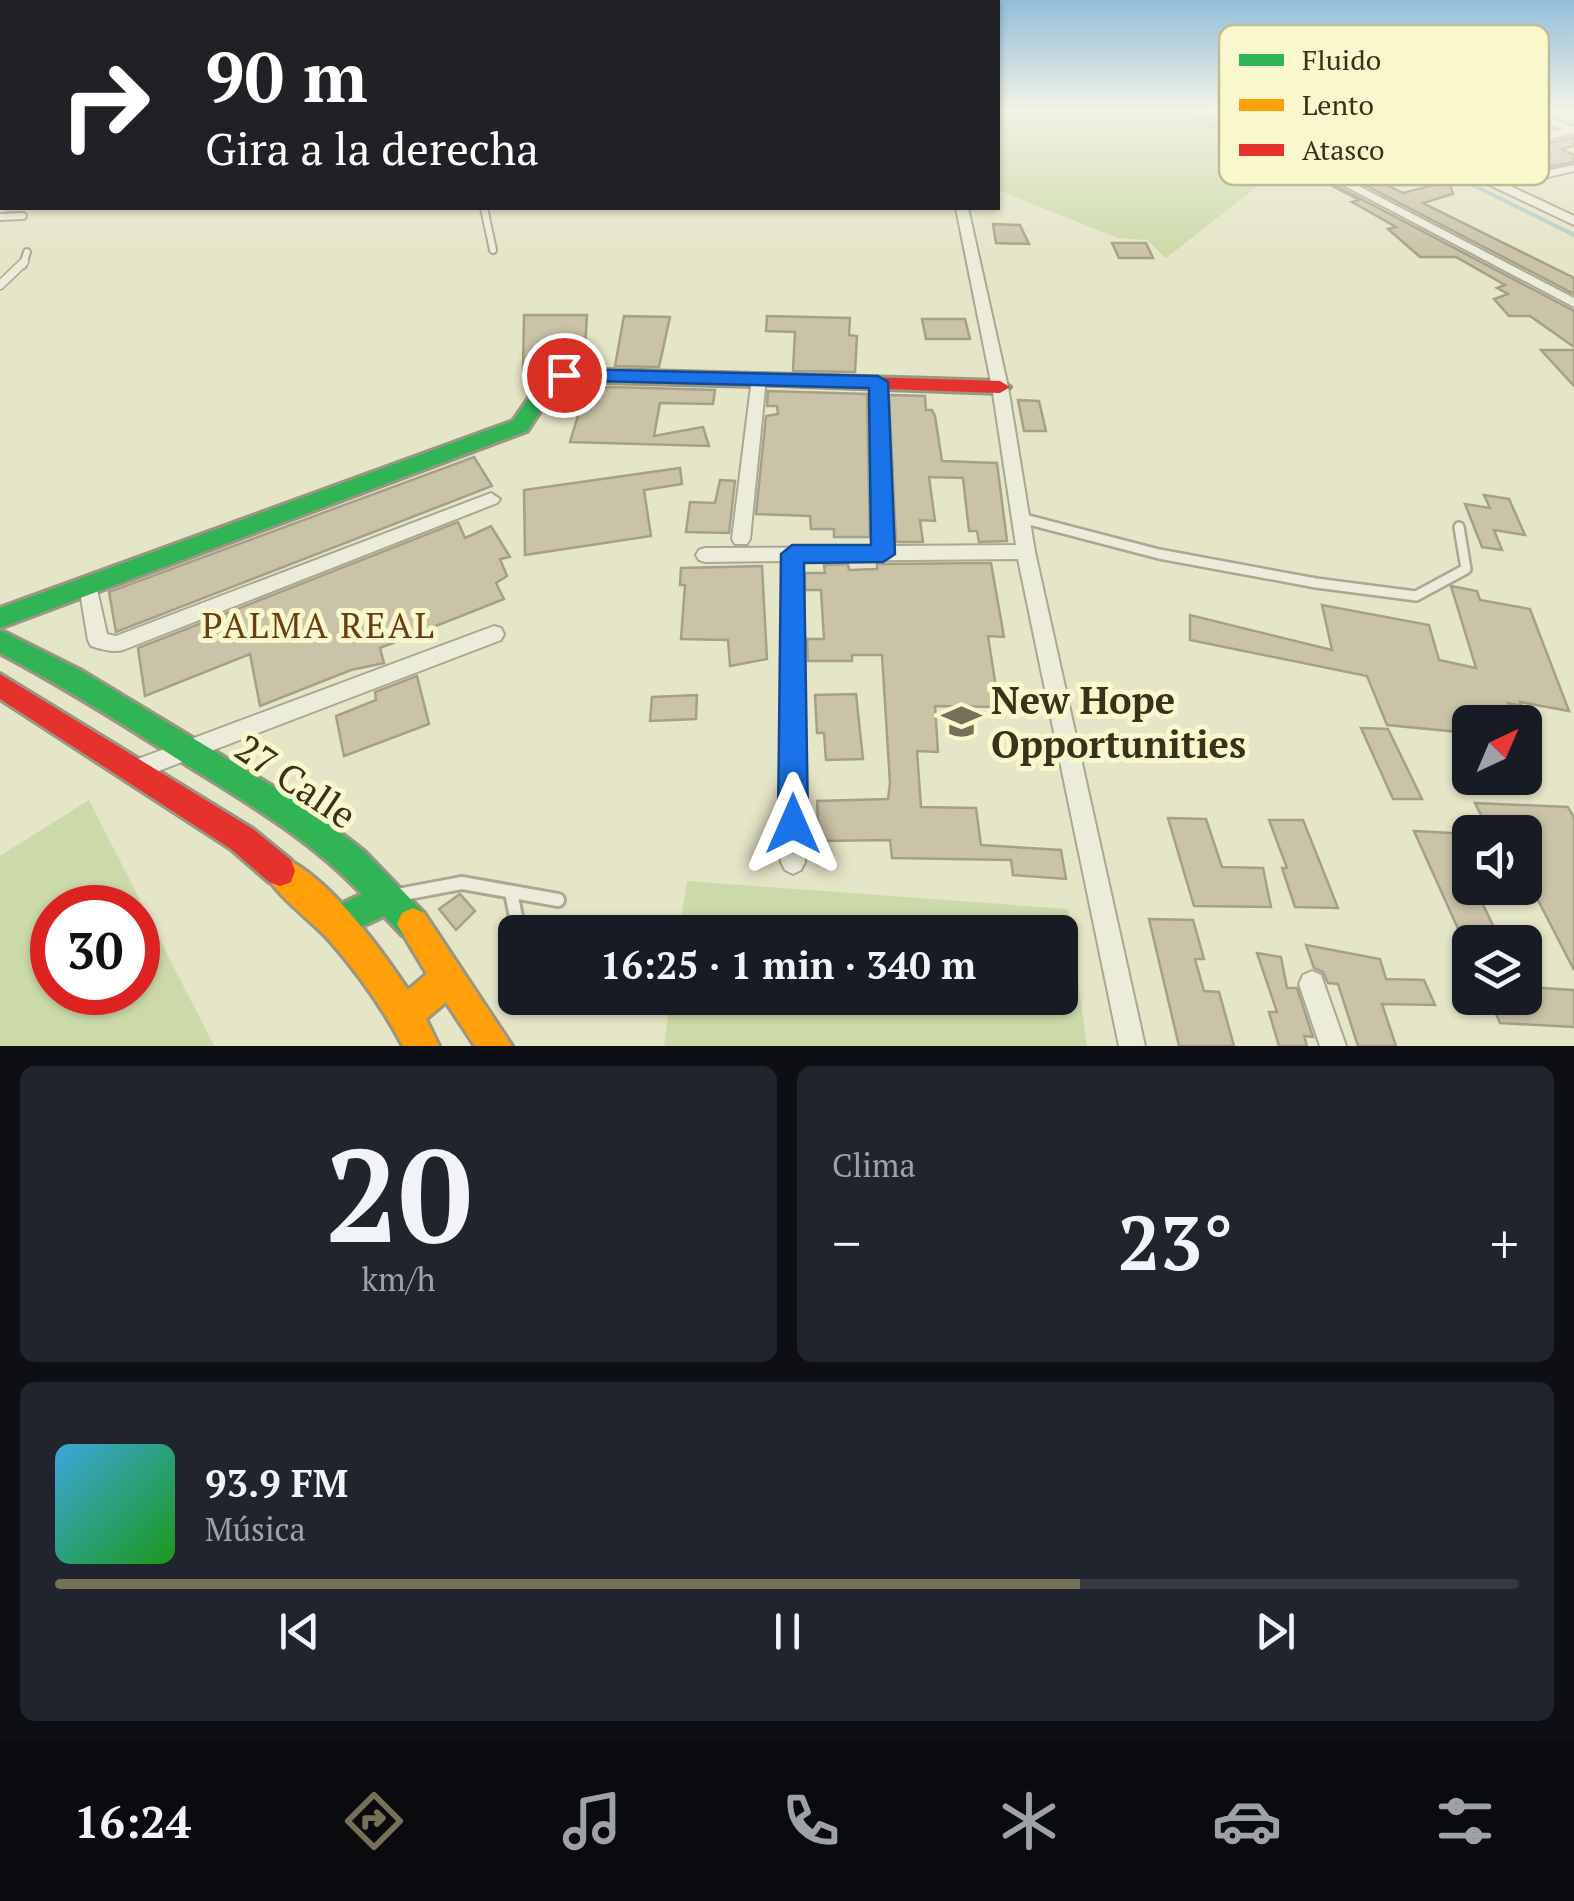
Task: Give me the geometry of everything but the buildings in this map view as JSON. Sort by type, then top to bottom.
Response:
[{"type":"street","points":[[1549,174],[1574,168]]},
{"type":"street","points":[[1350,185],[1574,302]]},
{"type":"street","points":[[1500,186],[1504,185]]},
{"type":"street","points":[[1500,186],[1571,217]]},
{"type":"street","points":[[962,210],[1000,387],[1026,552],[1132,1046]]},
{"type":"street","points":[[0,618],[520,426],[551,380],[564,375],[1000,387]]},
{"type":"street","points":[[740,539],[759,378]]},
{"type":"street","points":[[878,382],[883,554]]},
{"type":"street","points":[[88,586],[98,640],[116,644],[491,499]]},
{"type":"street","points":[[706,556],[1026,552]]},
{"type":"street","points":[[792,554],[794,862]]},
{"type":"street","points":[[136,770],[494,634]]},
{"type":"street","name":"27 Calle","points":[[0,641],[73,679],[300,819],[417,928],[495,1046]]},
{"type":"street","points":[[5,691],[242,839],[325,908],[395,995],[422,1046]]},
{"type":"street","points":[[337,922],[388,897]]},
{"type":"street","points":[[405,1014],[450,978]]},
{"type":"street","points":[[1312,984],[1333,1046]]},
{"type":"lane","points":[[484,210],[493,250]]},
{"type":"lane","points":[[0,217],[24,216]]},
{"type":"lane","points":[[0,284],[14,277],[26,262],[27,252]]},
{"type":"lane","points":[[1021,518],[1159,554],[1316,583],[1416,596],[1466,570],[1459,527]]},
{"type":"lane","points":[[388,897],[462,884],[558,900]]},
{"type":"lane","points":[[511,892],[516,915]]},
{"type":"green space","points":[[1000,157],[1219,157],[1219,185],[1259,185],[1166,258],[1147,240],[1118,238],[1000,191]]},
{"type":"green space","points":[[89,800],[132,885],[30,885],[30,1015],[160,1015],[160,940],[214,1046],[0,1046],[0,856]]},
{"type":"green space","points":[[687,881],[1068,909],[1069,915],[682,915]]},
{"type":"green space","points":[[1078,981],[1087,1046],[664,1046],[668,1015],[1078,1015]]},
{"type":"waterway","points":[[1473,185],[1574,235]]},
{"type":"traffic: fast","points":[[0,618],[520,426],[551,380],[563,375],[758,380]]},
{"type":"traffic: fast","points":[[0,641],[73,679],[300,819],[353,862],[413,924]]},
{"type":"traffic: fast","points":[[337,922],[389,897]]},
{"type":"traffic: slow","points":[[280,871],[360,951],[422,1046]]},
{"type":"traffic: slow","points":[[413,924],[495,1046]]},
{"type":"traffic: slow","points":[[405,1014],[449,978]]},
{"type":"traffic: jam","points":[[758,380],[1000,387]]},
{"type":"traffic: jam","points":[[0,685],[242,839],[280,871]]},
{"type":"place","name":"New Hope Opportunities","points":[[961,722]]},
{"type":"district","name":"PALMA REAL","points":[[319,625]]},
{"type":"route","points":[[564,375],[878,382],[883,554],[792,554],[793,824]]}]
